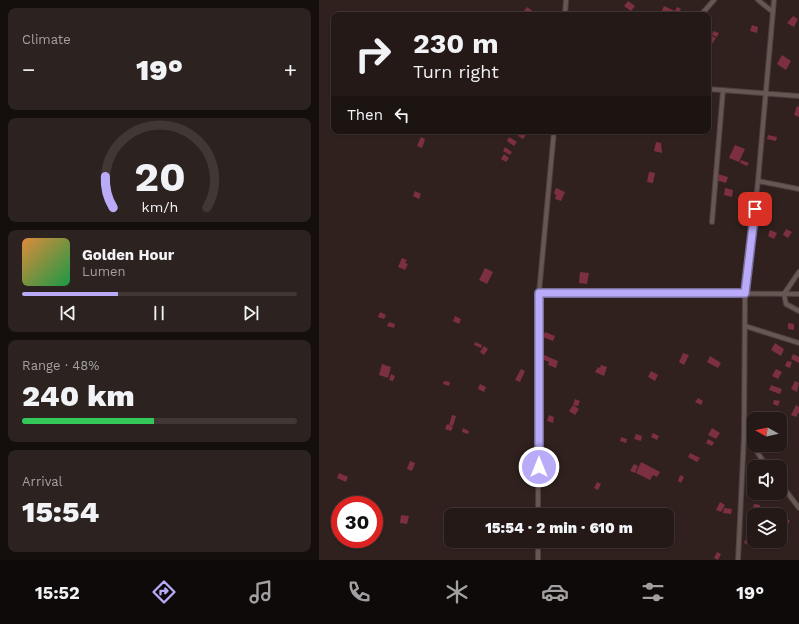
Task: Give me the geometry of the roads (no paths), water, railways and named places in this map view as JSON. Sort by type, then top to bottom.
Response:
[{"type":"street","points":[[565,12],[566,0]]},
{"type":"street","points":[[704,12],[714,0]]},
{"type":"street","points":[[758,0],[773,12]]},
{"type":"street","points":[[738,560],[744,436],[745,293],[758,181],[774,0]]},
{"type":"street","points":[[711,89],[799,96]]},
{"type":"street","points":[[712,222],[723,90]]},
{"type":"street","points":[[538,508],[539,293],[554,134]]},
{"type":"street","points":[[758,181],[799,189]]},
{"type":"street","points":[[799,272],[784,294],[786,304],[799,311]]},
{"type":"street","points":[[539,293],[799,294]]},
{"type":"street","points":[[745,326],[799,343]]},
{"type":"street","points":[[744,436],[752,444],[762,460]]},
{"type":"street","points":[[787,492],[799,508]]},
{"type":"street","points":[[538,548],[538,560]]}]
